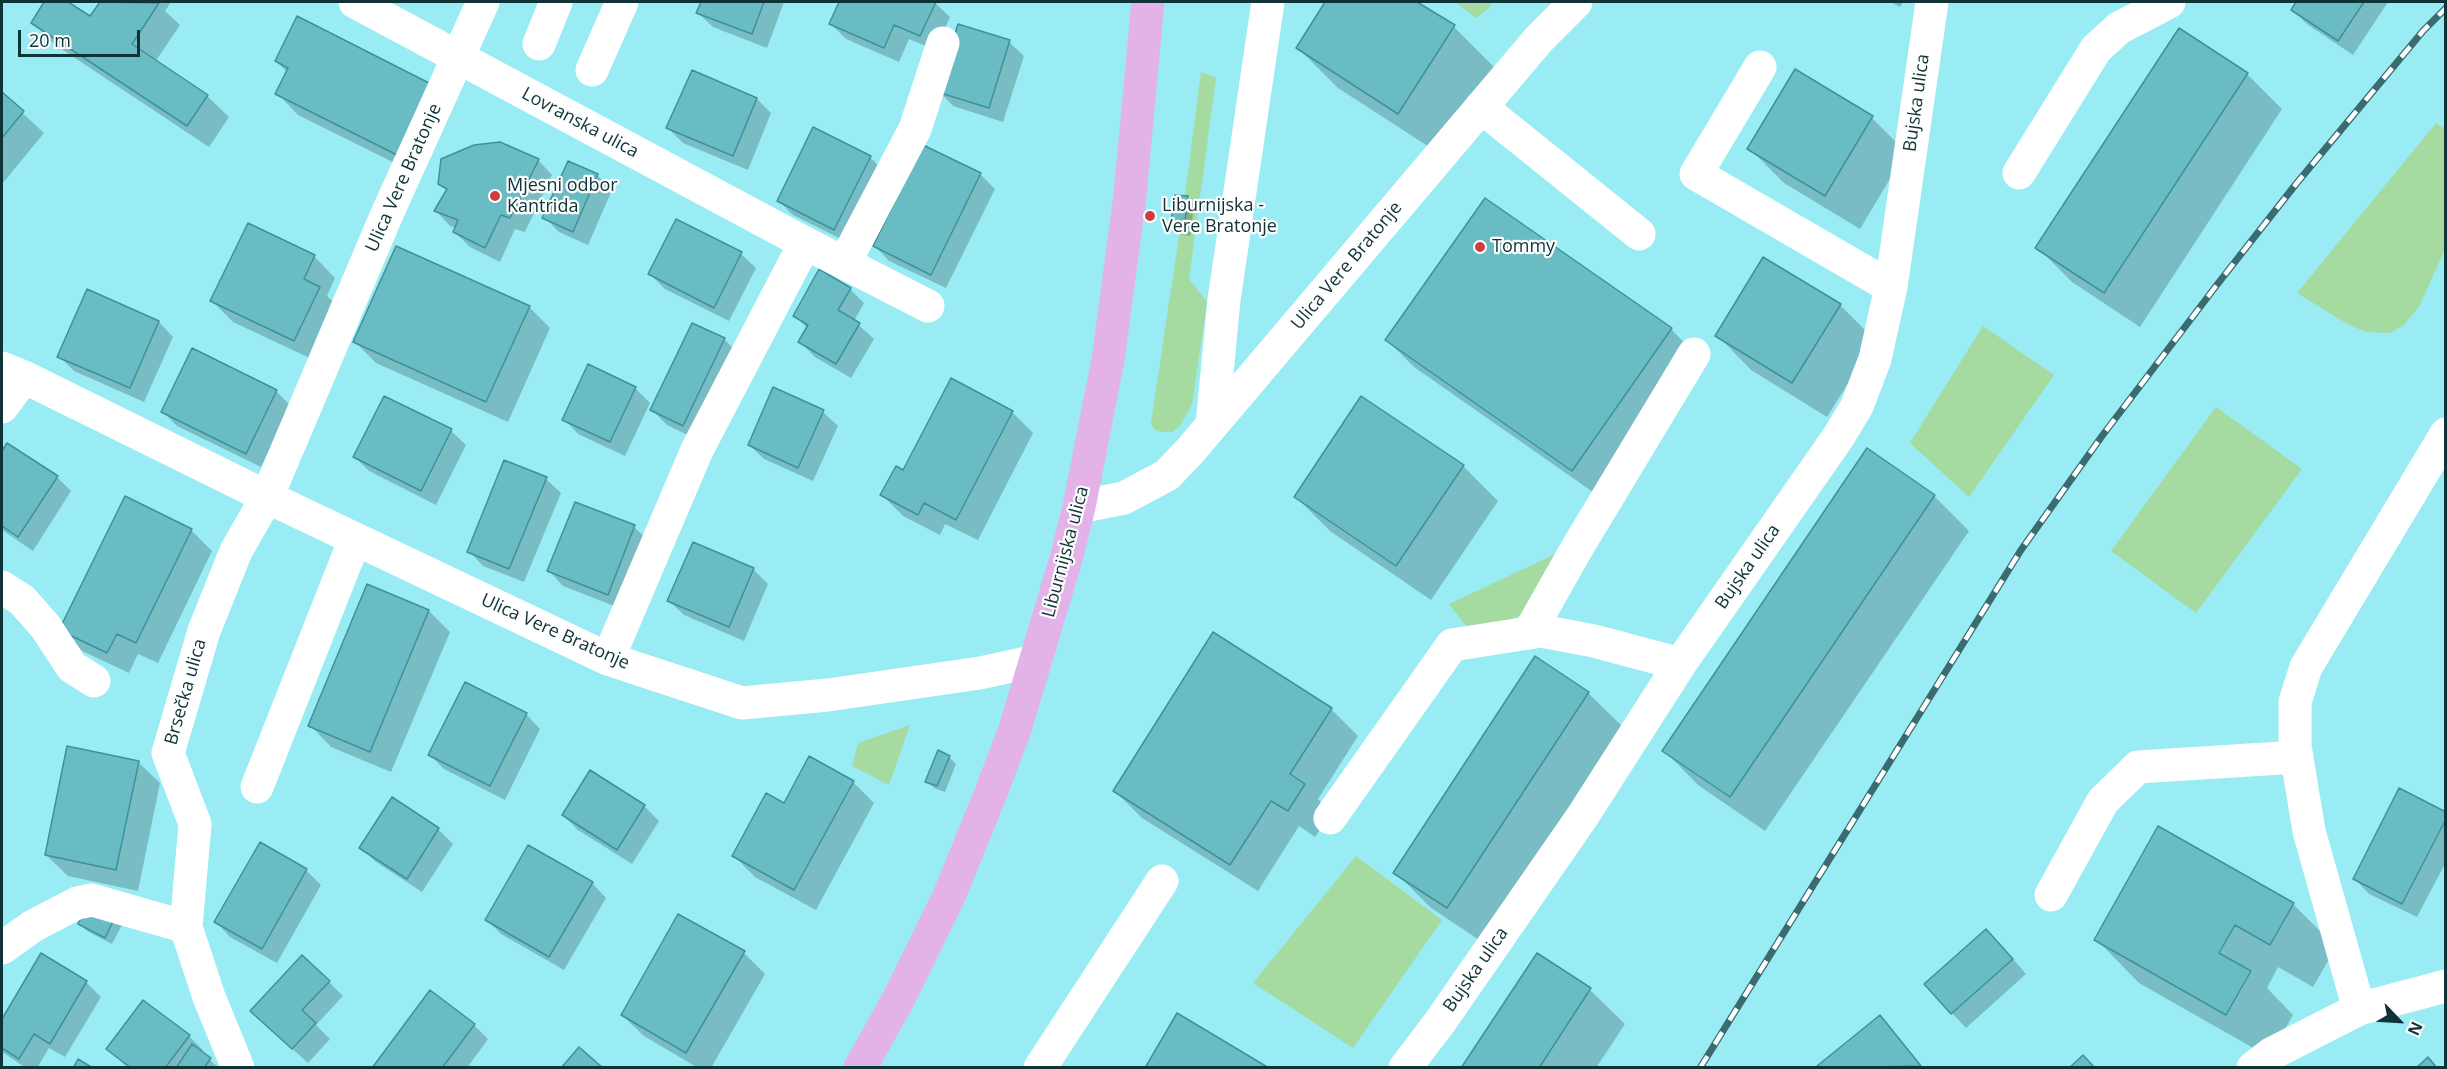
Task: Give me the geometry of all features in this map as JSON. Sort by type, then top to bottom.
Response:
[{"type":"main road","name":"Liburnijska ulica","points":[[860,1068],[899,998],[949,896],[1015,729],[1079,507],[1108,360],[1130,195],[1148,2]]},
{"type":"street","name":"Lovranska ulica","points":[[356,2],[805,243],[928,306]]},
{"type":"street","name":"Ulica Vere Bratonje","points":[[267,497],[387,214],[483,2]]},
{"type":"street","points":[[540,44],[556,2]]},
{"type":"street","points":[[592,70],[622,2]]},
{"type":"street","points":[[1212,425],[1224,300],[1268,2]]},
{"type":"street","name":"Ulica Vere Bratonje","points":[[1079,507],[1124,498],[1167,475],[1539,39],[1576,2]]},
{"type":"street","name":"Bujska ulica","points":[[1405,1068],[1440,1022],[1582,817],[1680,664],[1833,446],[1857,406],[1875,359],[1891,287],[1932,2]]},
{"type":"street","points":[[2019,173],[2096,49],[2119,28],[2169,2]]},
{"type":"street","points":[[845,262],[915,129],[943,43]]},
{"type":"street","points":[[1760,67],[1696,174],[1891,287]]},
{"type":"street","points":[[1481,107],[1639,234]]},
{"type":"street","points":[[608,659],[697,450],[805,243]]},
{"type":"street","points":[[1528,633],[1576,548],[1694,354]]},
{"type":"street","name":"Ulica Vere Bratonje","points":[[2,407],[13,373],[608,659],[742,703],[852,692],[980,673],[1035,661]]},
{"type":"street","points":[[2359,1009],[2309,831],[2297,757],[2295,702],[2306,667],[2445,434]]},
{"type":"street","name":"Brsečka ulica","points":[[238,1068],[209,997],[186,927],[195,824],[168,753],[208,621],[236,551],[267,497]]},
{"type":"street","points":[[257,787],[355,539]]},
{"type":"street","points":[[2,587],[22,600],[45,626],[72,667],[94,681]]},
{"type":"street","points":[[1330,818],[1452,645],[1540,631],[1594,641],[1680,664]]},
{"type":"street","points":[[2051,895],[2103,801],[2138,767],[2297,757]]},
{"type":"street","points":[[1040,1068],[1162,881]]},
{"type":"street","points":[[2,948],[33,926],[77,903],[92,900],[186,927]]},
{"type":"street","points":[[2253,1068],[2271,1054],[2359,1009],[2445,986]]},
{"type":"green space","points":[[1455,2],[1493,2],[1476,18]]},
{"type":"green space","points":[[1201,72],[1216,78],[1189,279],[1207,302],[1192,405],[1180,426],[1172,432],[1160,432],[1154,429],[1151,423],[1180,229],[1184,229],[1188,197],[1185,196]]},
{"type":"green space","points":[[2436,123],[2445,129],[2445,249],[2420,305],[2404,325],[2390,333],[2366,332],[2349,325],[2297,293]]},
{"type":"green space","points":[[1983,326],[2054,375],[1969,497],[1910,443]]},
{"type":"green space","points":[[2216,407],[2302,469],[2196,613],[2111,551]]},
{"type":"green space","points":[[1566,549],[1533,608],[1494,629],[1467,627],[1449,604]]},
{"type":"green space","points":[[910,725],[889,785],[852,766],[858,743]]},
{"type":"green space","points":[[1356,856],[1442,920],[1353,1048],[1253,983]]},
{"type":"building","points":[[44,2],[68,2],[90,16],[100,2],[159,3],[132,44],[208,95],[187,126],[31,23]]},
{"type":"building","points":[[701,2],[764,2],[752,34],[696,13]]},
{"type":"building","points":[[839,2],[936,2],[920,36],[894,25],[884,48],[829,24]]},
{"type":"building","points":[[1325,2],[1417,2],[1455,25],[1398,114],[1296,48]]},
{"type":"building","points":[[2296,2],[2364,2],[2338,41],[2291,10]]},
{"type":"building","points":[[297,16],[433,85],[397,155],[275,94],[288,68],[275,61]]},
{"type":"building","points":[[958,24],[1010,40],[989,108],[937,92]]},
{"type":"building","points":[[2179,28],[2248,73],[2104,293],[2035,248]]},
{"type":"building","points":[[1795,69],[1873,116],[1825,196],[1747,149]]},
{"type":"building","points":[[692,70],[757,98],[733,156],[666,128]]},
{"type":"building","points":[[2,92],[24,111],[2,138]]},
{"type":"building","points":[[813,127],[871,156],[834,230],[777,201]]},
{"type":"building","points":[[500,142],[539,159],[510,218],[501,215],[485,248],[453,232],[458,220],[434,211],[447,189],[438,184],[441,159],[474,145]]},
{"type":"building","points":[[923,145],[981,173],[931,275],[873,246]]},
{"type":"building","points":[[568,161],[598,174],[573,232],[542,218]]},
{"type":"building","points":[[1175,195],[1188,196],[1184,229],[1170,228]]},
{"type":"building","points":[[1485,198],[1672,328],[1572,471],[1385,340]]},
{"type":"building","points":[[676,219],[742,252],[714,308],[648,274]]},
{"type":"building","points":[[248,223],[315,255],[304,279],[320,287],[294,341],[210,301]]},
{"type":"building","points":[[396,246],[530,306],[486,402],[353,342]]},
{"type":"building","points":[[1763,257],[1841,304],[1792,383],[1715,336]]},
{"type":"building","points":[[819,269],[851,288],[838,310],[860,323],[836,364],[798,342],[808,325],[793,316]]},
{"type":"building","points":[[87,289],[159,321],[130,388],[57,357]]},
{"type":"building","points":[[692,323],[725,338],[683,426],[650,410]]},
{"type":"building","points":[[192,348],[277,390],[246,454],[161,412]]},
{"type":"building","points":[[588,364],[636,387],[610,442],[562,420]]},
{"type":"building","points":[[951,378],[1013,411],[956,520],[924,503],[918,515],[880,495],[896,466],[903,470]]},
{"type":"building","points":[[773,387],[824,410],[798,468],[748,445]]},
{"type":"building","points":[[384,396],[452,429],[421,491],[353,457]]},
{"type":"building","points":[[1361,396],[1464,465],[1396,566],[1294,497]]},
{"type":"building","points":[[7,443],[58,476],[18,537],[2,526],[2,451]]},
{"type":"building","points":[[1867,448],[1935,495],[1730,797],[1662,751]]},
{"type":"building","points":[[504,460],[547,477],[509,569],[467,552]]},
{"type":"building","points":[[125,496],[192,529],[136,643],[117,634],[107,653],[59,630]]},
{"type":"building","points":[[575,502],[635,525],[608,595],[547,571]]},
{"type":"building","points":[[693,542],[754,568],[729,627],[667,601]]},
{"type":"building","points":[[367,584],[429,610],[370,752],[308,726]]},
{"type":"building","points":[[1213,632],[1332,708],[1290,774],[1305,784],[1288,811],[1271,801],[1230,865],[1113,791]]},
{"type":"building","points":[[1535,656],[1589,692],[1447,908],[1393,873]]},
{"type":"building","points":[[465,682],[527,713],[490,786],[428,755]]},
{"type":"building","points":[[67,746],[139,761],[116,870],[45,855]]},
{"type":"building","points":[[938,750],[950,756],[937,786],[925,782]]},
{"type":"building","points":[[809,756],[854,781],[794,890],[732,856],[766,793],[784,803]]},
{"type":"building","points":[[590,770],[645,805],[617,850],[562,815]]},
{"type":"building","points":[[2399,788],[2446,812],[2446,819],[2402,904],[2353,879]]},
{"type":"building","points":[[392,797],[439,828],[407,879],[359,848]]},
{"type":"building","points":[[2158,826],[2294,903],[2270,945],[2235,925],[2219,953],[2251,971],[2226,1015],[2094,940]]},
{"type":"building","points":[[260,842],[307,869],[262,949],[214,922]]},
{"type":"building","points":[[528,845],[593,882],[549,957],[485,920]]},
{"type":"building","points":[[89,902],[116,915],[105,938],[78,924]]},
{"type":"building","points":[[678,914],[745,951],[686,1053],[621,1015]]},
{"type":"building","points":[[1986,929],[2013,959],[1951,1014],[1924,984]]},
{"type":"building","points":[[41,953],[87,981],[50,1044],[34,1034],[19,1059],[2,1048],[2,1019]]},
{"type":"building","points":[[1537,953],[1591,988],[1539,1068],[1461,1068]]},
{"type":"building","points":[[302,955],[330,981],[302,1010],[316,1023],[292,1049],[250,1011]]},
{"type":"building","points":[[430,990],[475,1024],[442,1068],[372,1068]]},
{"type":"building","points":[[143,1000],[190,1035],[165,1068],[131,1068],[106,1049]]},
{"type":"building","points":[[1177,1013],[1269,1068],[1145,1068]]},
{"type":"building","points":[[1880,1015],[1921,1066],[1819,1068],[1817,1066]]},
{"type":"building","points":[[192,1044],[211,1058],[204,1068],[176,1068]]},
{"type":"building","points":[[579,1047],[603,1068],[561,1068]]},
{"type":"building","points":[[2083,1055],[2095,1068],[2069,1068]]},
{"type":"building","points":[[2428,1057],[2437,1068],[2416,1068]]},
{"type":"building","points":[[78,1059],[93,1068],[73,1068]]},
{"type":"railway","points":[[1700,1068],[2021,550],[2102,436],[2216,286],[2296,184],[2423,31],[2446,8]]},
{"type":"place","name":"Mjesni odbor Kantrida","points":[[495,196]]},
{"type":"place","name":"Liburnijska - Vere Bratonje","points":[[1150,216]]},
{"type":"place","name":"Tommy","points":[[1480,247]]}]
